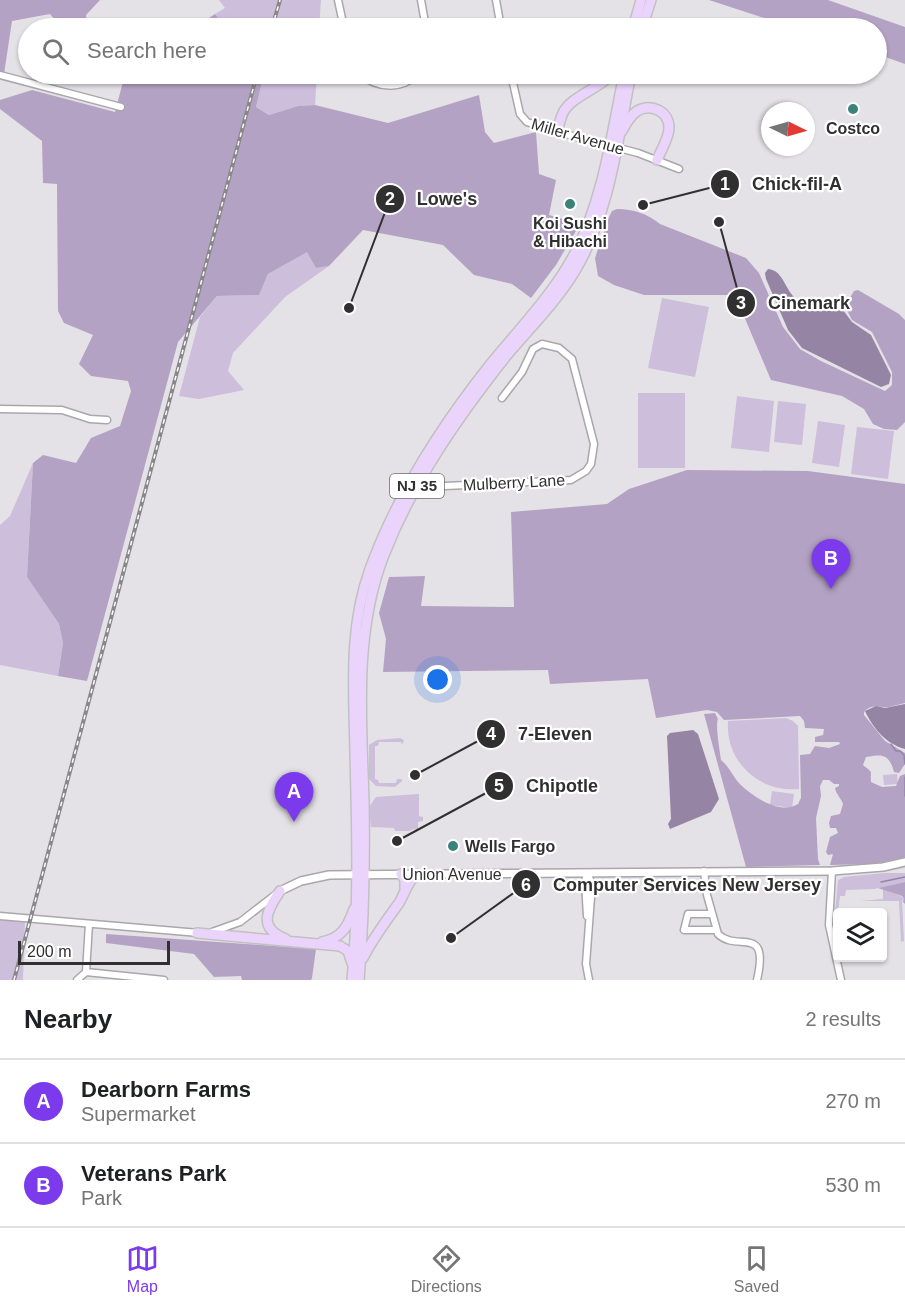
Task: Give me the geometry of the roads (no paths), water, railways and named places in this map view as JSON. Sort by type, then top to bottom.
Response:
[{"type":"highway","points":[[636,18],[641,0]]},
{"type":"highway","points":[[645,18],[651,0]]},
{"type":"highway","points":[[557,132],[563,113],[568,106],[602,84]]},
{"type":"highway","name":"NJ 35","points":[[353,975],[357,901],[361,875],[364,637],[371,597],[383,557],[404,509],[436,452],[505,358],[575,272],[599,222],[609,190],[623,84]]},
{"type":"highway","name":"NJ 35","points":[[359,980],[364,918],[353,656],[361,601],[369,571],[415,472],[448,419],[556,284],[571,261],[589,223],[615,144],[629,84]]},
{"type":"highway","points":[[615,144],[627,121],[638,110],[649,108],[658,110],[665,116],[669,129],[657,160]]},
{"type":"highway","points":[[436,452],[430,476],[436,484]]},
{"type":"highway","points":[[404,509],[420,488],[424,485],[436,484]]},
{"type":"highway","points":[[401,874],[405,880],[405,889]]},
{"type":"highway","points":[[360,963],[416,874]]},
{"type":"highway","points":[[280,891],[268,908],[267,919],[274,933],[296,943]]},
{"type":"highway","points":[[311,944],[328,941],[341,934],[348,926],[357,901]]},
{"type":"highway","points":[[197,933],[334,945],[346,949],[350,955],[353,975]]},
{"type":"street","points":[[338,0],[342,18]]},
{"type":"street","points":[[421,0],[424,18]]},
{"type":"street","points":[[496,0],[499,18]]},
{"type":"street","points":[[0,75],[18,80]]},
{"type":"street","points":[[34,84],[121,107]]},
{"type":"street","points":[[379,84],[392,86],[400,84]]},
{"type":"street","name":"Miller Avenue","points":[[513,84],[521,117],[527,122],[557,132],[615,144],[679,169]]},
{"type":"street","name":"Mulberry Lane","points":[[436,484],[445,486],[571,480],[586,471],[591,464],[594,444],[572,359],[559,348],[542,344],[533,349],[522,372],[502,398]]},
{"type":"street","points":[[0,409],[62,410],[90,419],[107,420]]},
{"type":"street","name":"Union Avenue","points":[[361,875],[832,871],[883,867],[905,862]]},
{"type":"street","points":[[704,871],[707,895],[718,934],[725,940],[750,942],[756,947],[760,961],[757,980]]},
{"type":"street","points":[[832,871],[830,933],[840,980]]},
{"type":"street","points":[[586,979],[588,922],[592,902],[592,884],[587,873]]},
{"type":"street","points":[[0,916],[212,933],[240,922],[280,891],[300,881],[329,875],[361,875]]},
{"type":"street","points":[[712,914],[688,914],[684,930],[717,930]]},
{"type":"street","points":[[77,980],[86,972],[89,924]]},
{"type":"street","points":[[86,972],[164,980]]},
{"type":"waterway","points":[[891,744],[896,751],[904,755],[905,764]]},
{"type":"waterway","points":[[905,777],[905,796]]},
{"type":"waterway","points":[[881,882],[905,877]]},
{"type":"railway","points":[[275,18],[280,0]]},
{"type":"railway","points":[[14,980],[254,84]]},
{"type":"place","name":"Costco","points":[[853,109]]},
{"type":"place","name":"Koi Sushi & Hibachi","points":[[570,204]]},
{"type":"place","name":"Chick-fil-A","points":[[643,205]]},
{"type":"place","name":"Cinemark","points":[[719,222]]},
{"type":"place","name":"Lowe's","points":[[349,308]]},
{"type":"place","name":"Veterans Park","points":[[831,589]]},
{"type":"place","name":"7-Eleven","points":[[415,775]]},
{"type":"place","name":"Dearborn Farms","points":[[294,822]]},
{"type":"place","name":"Chipotle","points":[[397,841]]},
{"type":"place","name":"Wells Fargo","points":[[453,846]]},
{"type":"place","name":"Computer Services New Jersey","points":[[451,938]]}]
